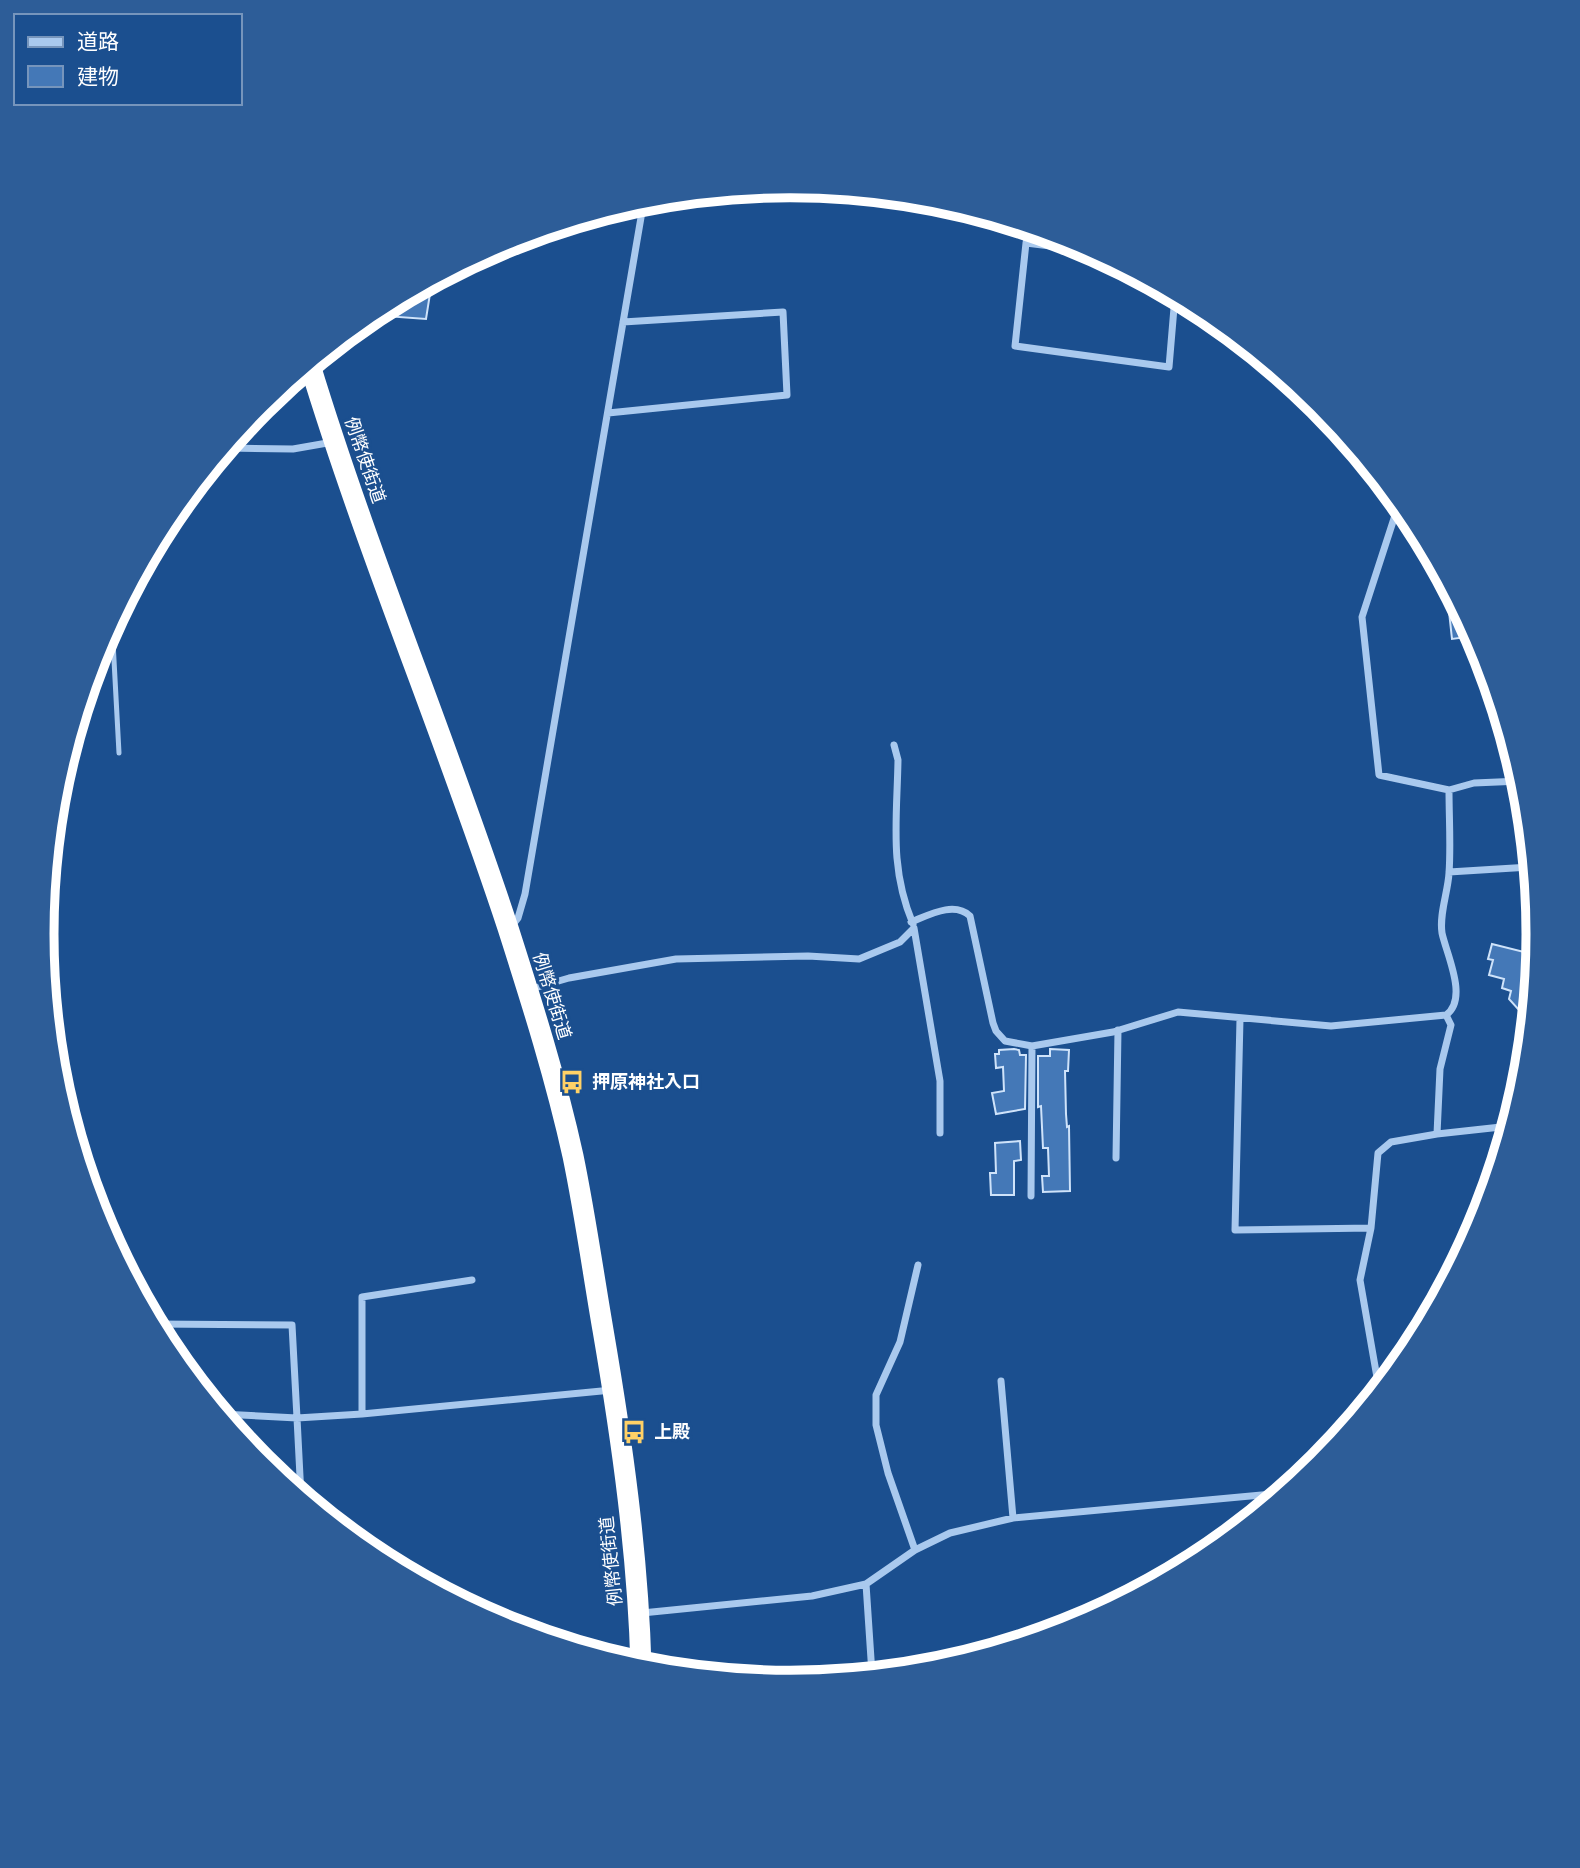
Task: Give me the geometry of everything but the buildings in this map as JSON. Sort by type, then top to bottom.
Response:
[{"type":"highway","name":"例幣使街道","points":[[313,374],[333,442],[452,766],[508,930],[559,1099],[573,1157],[614,1390],[626,1478],[639,1614],[640,1655]]},
{"type":"street","points":[[508,930],[518,918],[525,894],[642,213]]},
{"type":"street","points":[[1027,237],[1016,346],[1169,367],[1174,307]]},
{"type":"street","points":[[1026,243],[1050,246]]},
{"type":"street","points":[[608,413],[787,395],[783,312],[623,322]]},
{"type":"street","points":[[238,448],[293,449],[333,442]]},
{"type":"street","points":[[1395,515],[1362,617],[1379,775],[1449,790],[1475,783],[1510,781]]},
{"type":"street","points":[[894,745],[898,760],[895,862],[903,900],[913,925],[940,1081],[940,1133]]},
{"type":"street","points":[[527,990],[569,978],[676,959],[808,956],[859,958],[900,942],[913,925],[951,909],[960,909],[970,916],[996,1031],[1005,1041],[1032,1046],[1118,1030],[1178,1012],[1331,1026],[1446,1015],[1454,1007],[1455,996],[1455,976],[1441,929],[1450,872],[1449,790]]},
{"type":"street","points":[[1450,872],[1522,868]]},
{"type":"street","points":[[1437,1134],[1440,1069],[1451,1025],[1446,1015]]},
{"type":"street","points":[[1240,1019],[1235,1230],[1371,1228]]},
{"type":"street","points":[[1116,1158],[1118,1030]]},
{"type":"street","points":[[1031,1196],[1032,1046]]},
{"type":"street","points":[[1377,1378],[1360,1280],[1371,1228],[1378,1153],[1391,1142],[1500,1127]]},
{"type":"street","points":[[915,1550],[888,1473],[876,1425],[876,1395],[900,1342],[918,1265]]},
{"type":"street","points":[[362,1415],[362,1297],[472,1280]]},
{"type":"street","points":[[166,1324],[292,1325],[300,1483]]},
{"type":"street","points":[[1001,1381],[1013,1518]]},
{"type":"street","points":[[234,1416],[297,1418],[362,1415],[614,1390]]},
{"type":"street","points":[[639,1614],[811,1596],[866,1584],[915,1550],[950,1533],[1013,1518],[1266,1495]]},
{"type":"street","points":[[866,1584],[871,1665]]},
{"type":"lane","points":[[113,645],[119,753]]},
{"type":"place","name":"押原神社入口","points":[[572,1082]]},
{"type":"place","name":"上殿","points":[[634,1432]]}]
